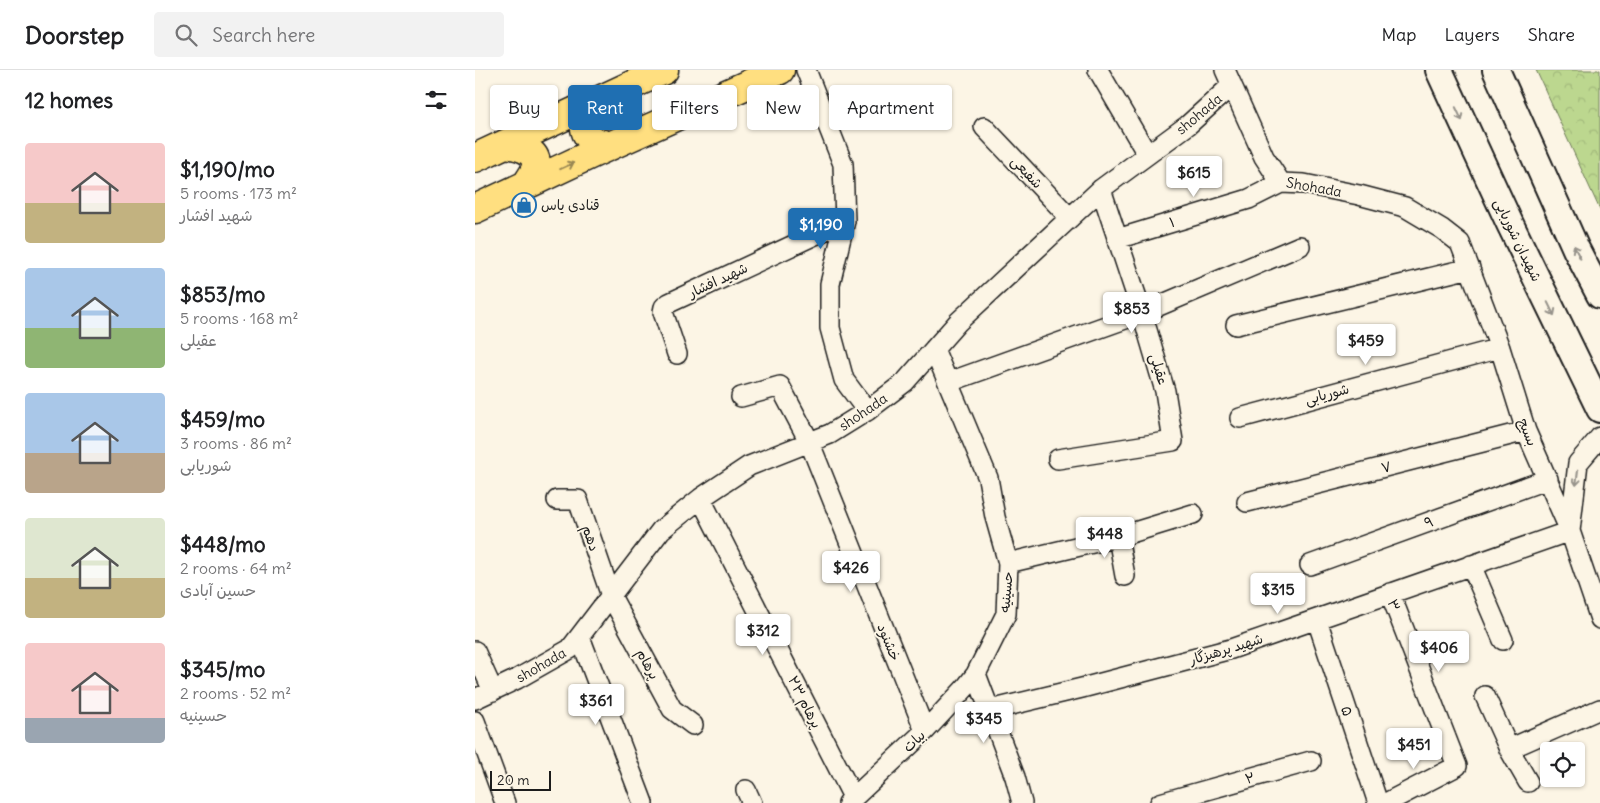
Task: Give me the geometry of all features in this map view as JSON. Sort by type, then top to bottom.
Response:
[{"type":"main road","points":[[630,85],[664,70]]},
{"type":"main road","points":[[475,209],[780,70]]},
{"type":"main road","points":[[475,158],[568,114]]},
{"type":"main road","points":[[585,130],[591,139],[597,143],[611,146]]},
{"type":"main road","points":[[505,144],[519,146],[534,158],[536,163],[534,174],[526,185]]},
{"type":"street","points":[[806,70],[843,164],[845,221],[830,284],[829,328],[844,380],[867,411]]},
{"type":"street","points":[[1098,70],[1147,154]]},
{"type":"street","name":"شهیدان شوربایی","points":[[1439,70],[1510,224],[1600,409]]},
{"type":"street","points":[[1496,70],[1576,249],[1600,295]]},
{"type":"street","name":"shohada","points":[[475,699],[570,648],[661,530],[701,499],[749,466],[830,434],[867,411],[905,382],[958,322],[1101,189],[1188,125],[1229,77]]},
{"type":"street","name":"Shohada","points":[[1229,77],[1264,157],[1281,183],[1304,184],[1405,207],[1442,229],[1460,243],[1470,268]]},
{"type":"street","name":"شفیعی","points":[[984,127],[1069,218]]},
{"type":"street","name":"۱","points":[[1117,239],[1249,199],[1281,183]]},
{"type":"street","name":"عقیلی","points":[[1058,458],[1173,441],[1165,391],[1142,313],[1101,189]]},
{"type":"street","name":"شهید افشار","points":[[677,354],[663,312],[664,307],[669,303],[845,221]]},
{"type":"street","points":[[949,382],[1142,313],[1301,246]]},
{"type":"street","points":[[1235,324],[1470,268]]},
{"type":"street","name":"بسیج","points":[[1470,268],[1500,348],[1526,431],[1570,531],[1600,619]]},
{"type":"street","name":"شوریابی","points":[[1240,418],[1500,348]]},
{"type":"street","name":"حسینیه","points":[[935,349],[988,478],[995,517],[1008,563],[1006,614],[976,674]]},
{"type":"street","name":"خشنود","points":[[741,397],[780,386],[809,441],[925,731]]},
{"type":"street","name":"۷","points":[[1247,502],[1526,431]]},
{"type":"street","points":[[1570,531],[1578,463],[1600,437]]},
{"type":"street","name":"۹","points":[[1310,565],[1548,480]]},
{"type":"street","name":"پرهام ۲۳","points":[[701,499],[851,800]]},
{"type":"street","name":"دهم","points":[[557,500],[578,500],[611,596]]},
{"type":"street","points":[[1008,563],[1118,537],[1193,514]]},
{"type":"street","name":"شهید پرهیزگار","points":[[990,710],[1231,649],[1570,531]]},
{"type":"street","points":[[1118,537],[1125,576]]},
{"type":"street","points":[[1471,565],[1503,640]]},
{"type":"street","name":"۳","points":[[1386,803],[1457,766],[1390,593]]},
{"type":"street","name":"پرهام","points":[[611,596],[672,709],[693,725]]},
{"type":"street","name":"۵","points":[[1317,620],[1378,803]]},
{"type":"street","points":[[580,637],[643,803]]},
{"type":"street","points":[[475,651],[493,691]]},
{"type":"street","points":[[976,674],[1015,777],[1022,803]]},
{"type":"street","name":"بیات","points":[[851,800],[925,731],[976,674]]},
{"type":"street","points":[[1485,696],[1509,749],[1528,782]]},
{"type":"street","points":[[1509,749],[1600,709]]},
{"type":"street","points":[[475,722],[505,803]]},
{"type":"street","name":"۲","points":[[1160,803],[1311,761]]},
{"type":"green space","points":[[1536,70],[1600,70],[1600,210]]},
{"type":"place","name":"قنادی یاس","points":[[524,205]]}]
